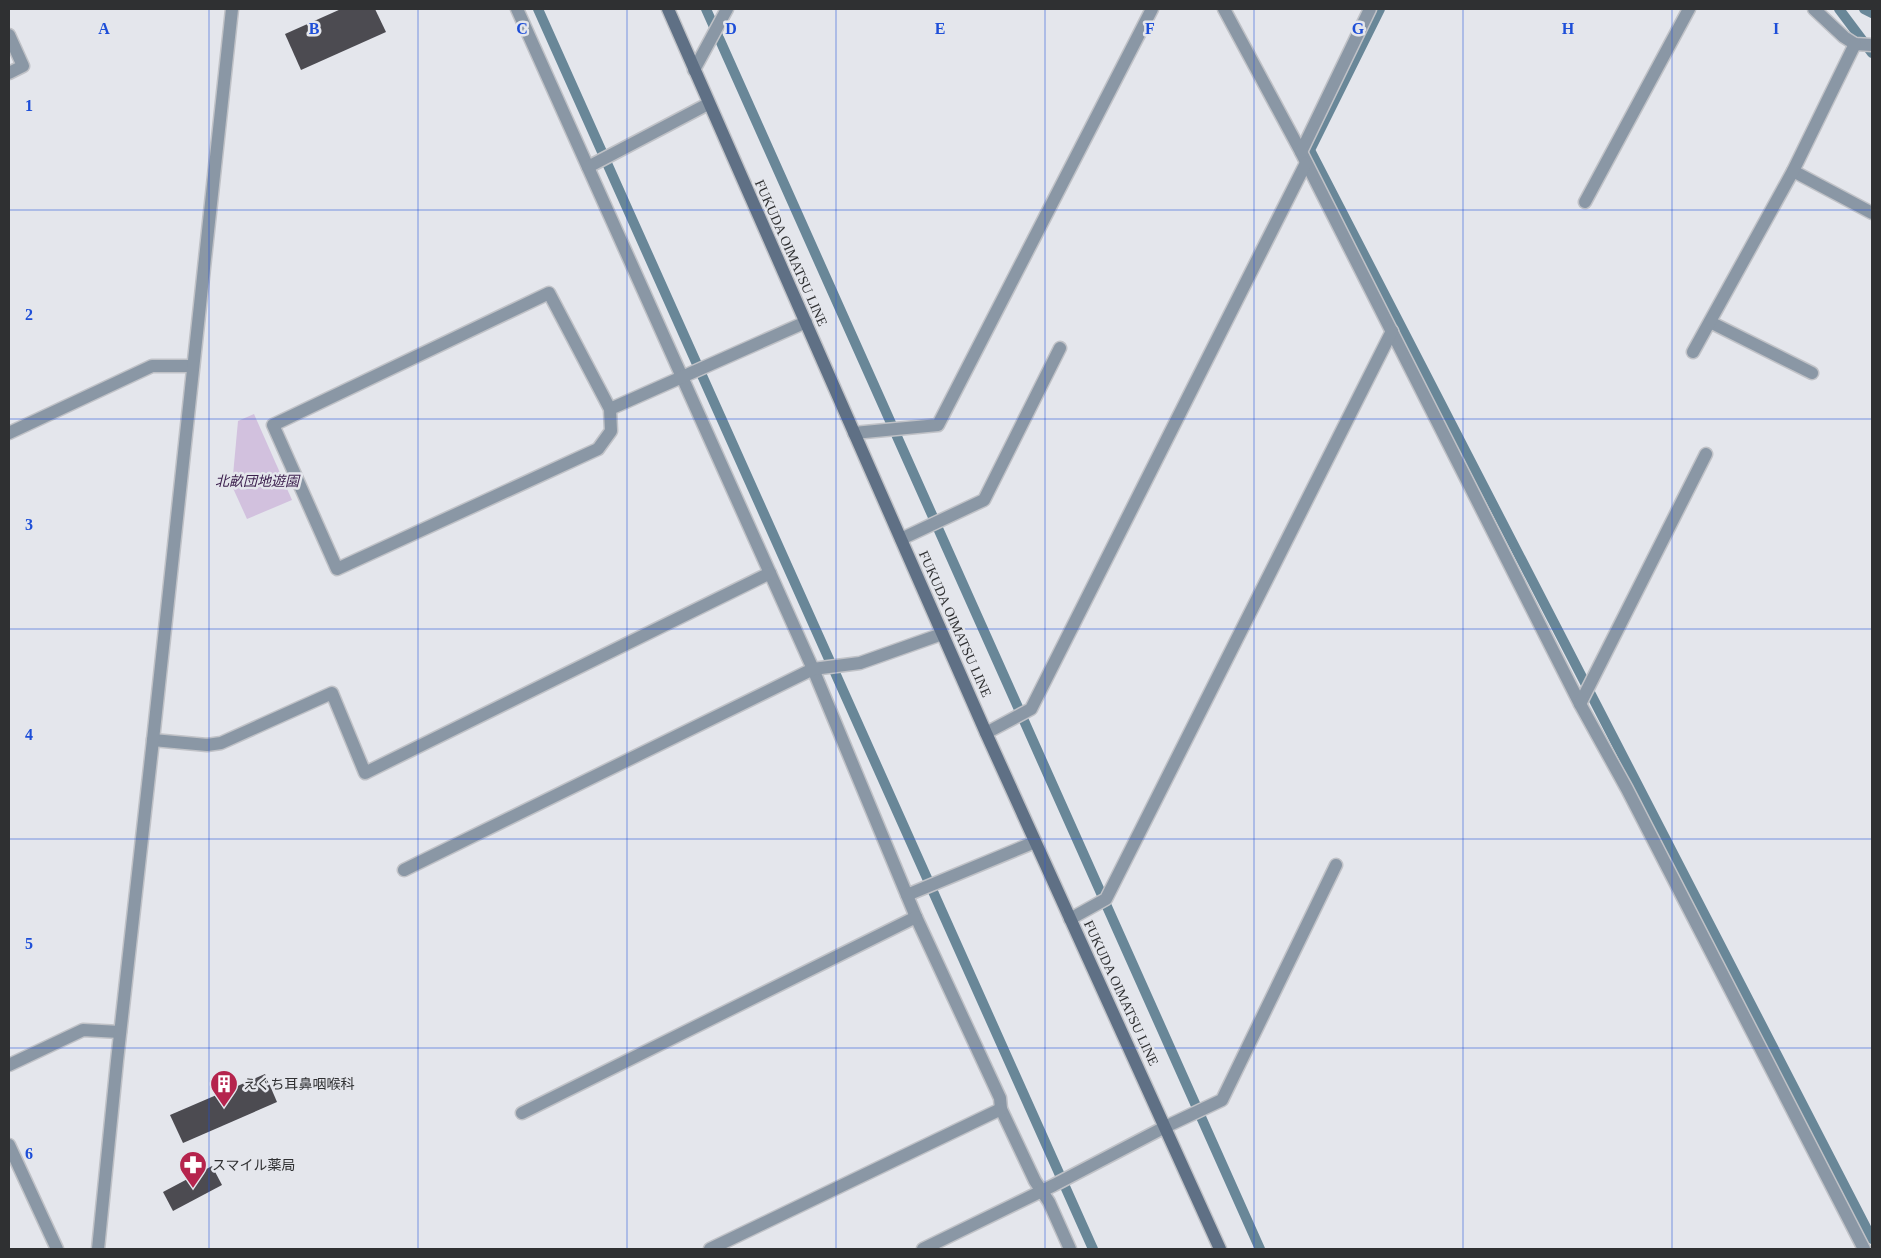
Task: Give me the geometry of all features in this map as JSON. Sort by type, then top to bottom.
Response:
[{"type":"main road","name":"FUKUDA OIMATSU LINE","points":[[668,9],[708,104],[806,322],[986,734],[1220,1249]]},
{"type":"street","points":[[98,1249],[232,9]]},
{"type":"street","points":[[517,9],[591,166],[686,376],[770,573],[817,668],[912,893],[916,917],[1000,1098],[1001,1109],[1070,1249]]},
{"type":"street","points":[[854,433],[938,425],[1152,9]]},
{"type":"street","points":[[1224,9],[1304,158],[1864,1249]]},
{"type":"street","points":[[986,734],[1031,709],[1304,158],[1370,9]]},
{"type":"street","points":[[1585,202],[1689,9]]},
{"type":"street","points":[[1693,352],[1864,44],[1844,38],[1814,9]]},
{"type":"street","points":[[694,70],[724,14]]},
{"type":"street","points":[[9,35],[23,66],[9,73]]},
{"type":"street","points":[[591,166],[708,104]]},
{"type":"street","points":[[1793,171],[1872,213]]},
{"type":"street","points":[[548,293],[610,409],[611,431],[598,449],[337,569],[273,425],[548,293]]},
{"type":"street","points":[[610,409],[806,322]]},
{"type":"street","points":[[1710,322],[1812,372]]},
{"type":"street","points":[[1070,919],[1101,902],[1392,331]]},
{"type":"street","points":[[901,539],[984,500],[1060,348]]},
{"type":"street","points":[[9,434],[152,366],[193,366]]},
{"type":"street","points":[[1582,699],[1706,454]]},
{"type":"street","points":[[153,740],[207,745],[221,743],[332,693],[365,773],[770,573]]},
{"type":"street","points":[[404,870],[817,668],[860,663],[942,634]]},
{"type":"street","points":[[912,893],[1035,842]]},
{"type":"street","points":[[923,1249],[1222,1100],[1336,865]]},
{"type":"street","points":[[522,1113],[916,917]]},
{"type":"street","points":[[9,1064],[83,1030],[120,1032]]},
{"type":"street","points":[[710,1249],[1001,1109]]},
{"type":"street","points":[[9,1145],[57,1249]]},
{"type":"green space","name":"北畝団地遊園","points":[[254,414],[292,500],[247,519],[232,486],[238,421]]},
{"type":"building","points":[[341,9],[375,9],[386,32],[301,70],[285,34]]},
{"type":"building","name":"えぐち耳鼻咽喉科","points":[[265,1074],[277,1102],[183,1143],[170,1115]]},
{"type":"building","name":"スマイル薬局","points":[[212,1166],[222,1185],[173,1211],[163,1192]]},
{"type":"waterway","points":[[538,9],[1093,1249]]},
{"type":"waterway","points":[[706,9],[1260,1249]]},
{"type":"waterway","points":[[1380,9],[1310,150],[1872,1239]]},
{"type":"waterway","points":[[1839,9],[1872,53]]},
{"type":"waterway","points":[[1864,9],[1872,13]]},
{"type":"place","name":"えぐち耳鼻咽喉科","points":[[224,1108]]},
{"type":"place","name":"スマイル薬局","points":[[193,1189]]}]
